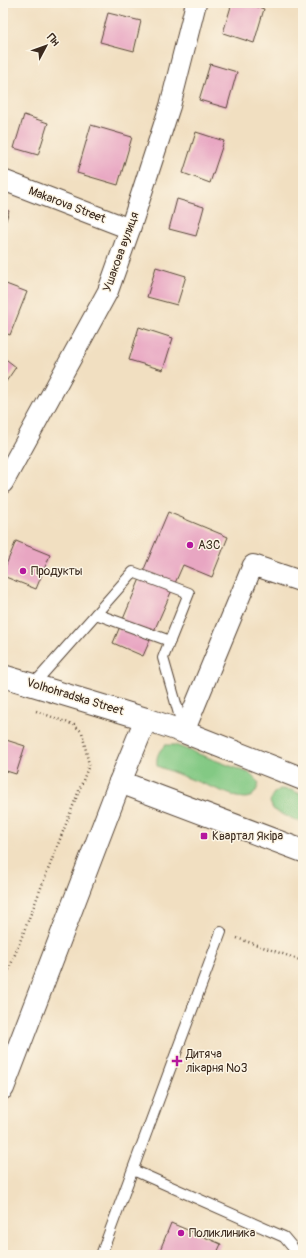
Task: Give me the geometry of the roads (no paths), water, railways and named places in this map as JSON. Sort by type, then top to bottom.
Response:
[{"type":"street","name":"Ушакова вулиця","points":[[3,483],[108,291],[170,106],[196,3]]},
{"type":"street","name":"Makarova Street","points":[[3,180],[130,229]]},
{"type":"street","points":[[184,732],[253,565],[303,582]]},
{"type":"street","name":"Volhohradska Street","points":[[3,676],[184,732],[303,779]]},
{"type":"street","points":[[3,1088],[120,782],[146,719]]},
{"type":"street","points":[[120,782],[303,851]]},
{"type":"lane","points":[[33,685],[133,572],[189,593],[164,658],[184,732]]},
{"type":"lane","points":[[96,614],[170,641]]},
{"type":"lane","points":[[101,1255],[221,932]]},
{"type":"lane","points":[[132,1170],[284,1237],[298,1255]]},
{"type":"place","name":"АЗС","points":[[190,545]]},
{"type":"place","name":"Продукты","points":[[23,571]]},
{"type":"place","name":"Квартал Якіра","points":[[204,836]]},
{"type":"place","name":"Дитяча лікарня №3","points":[[177,1061]]},
{"type":"place","name":"Поликлиника","points":[[181,1233]]}]
